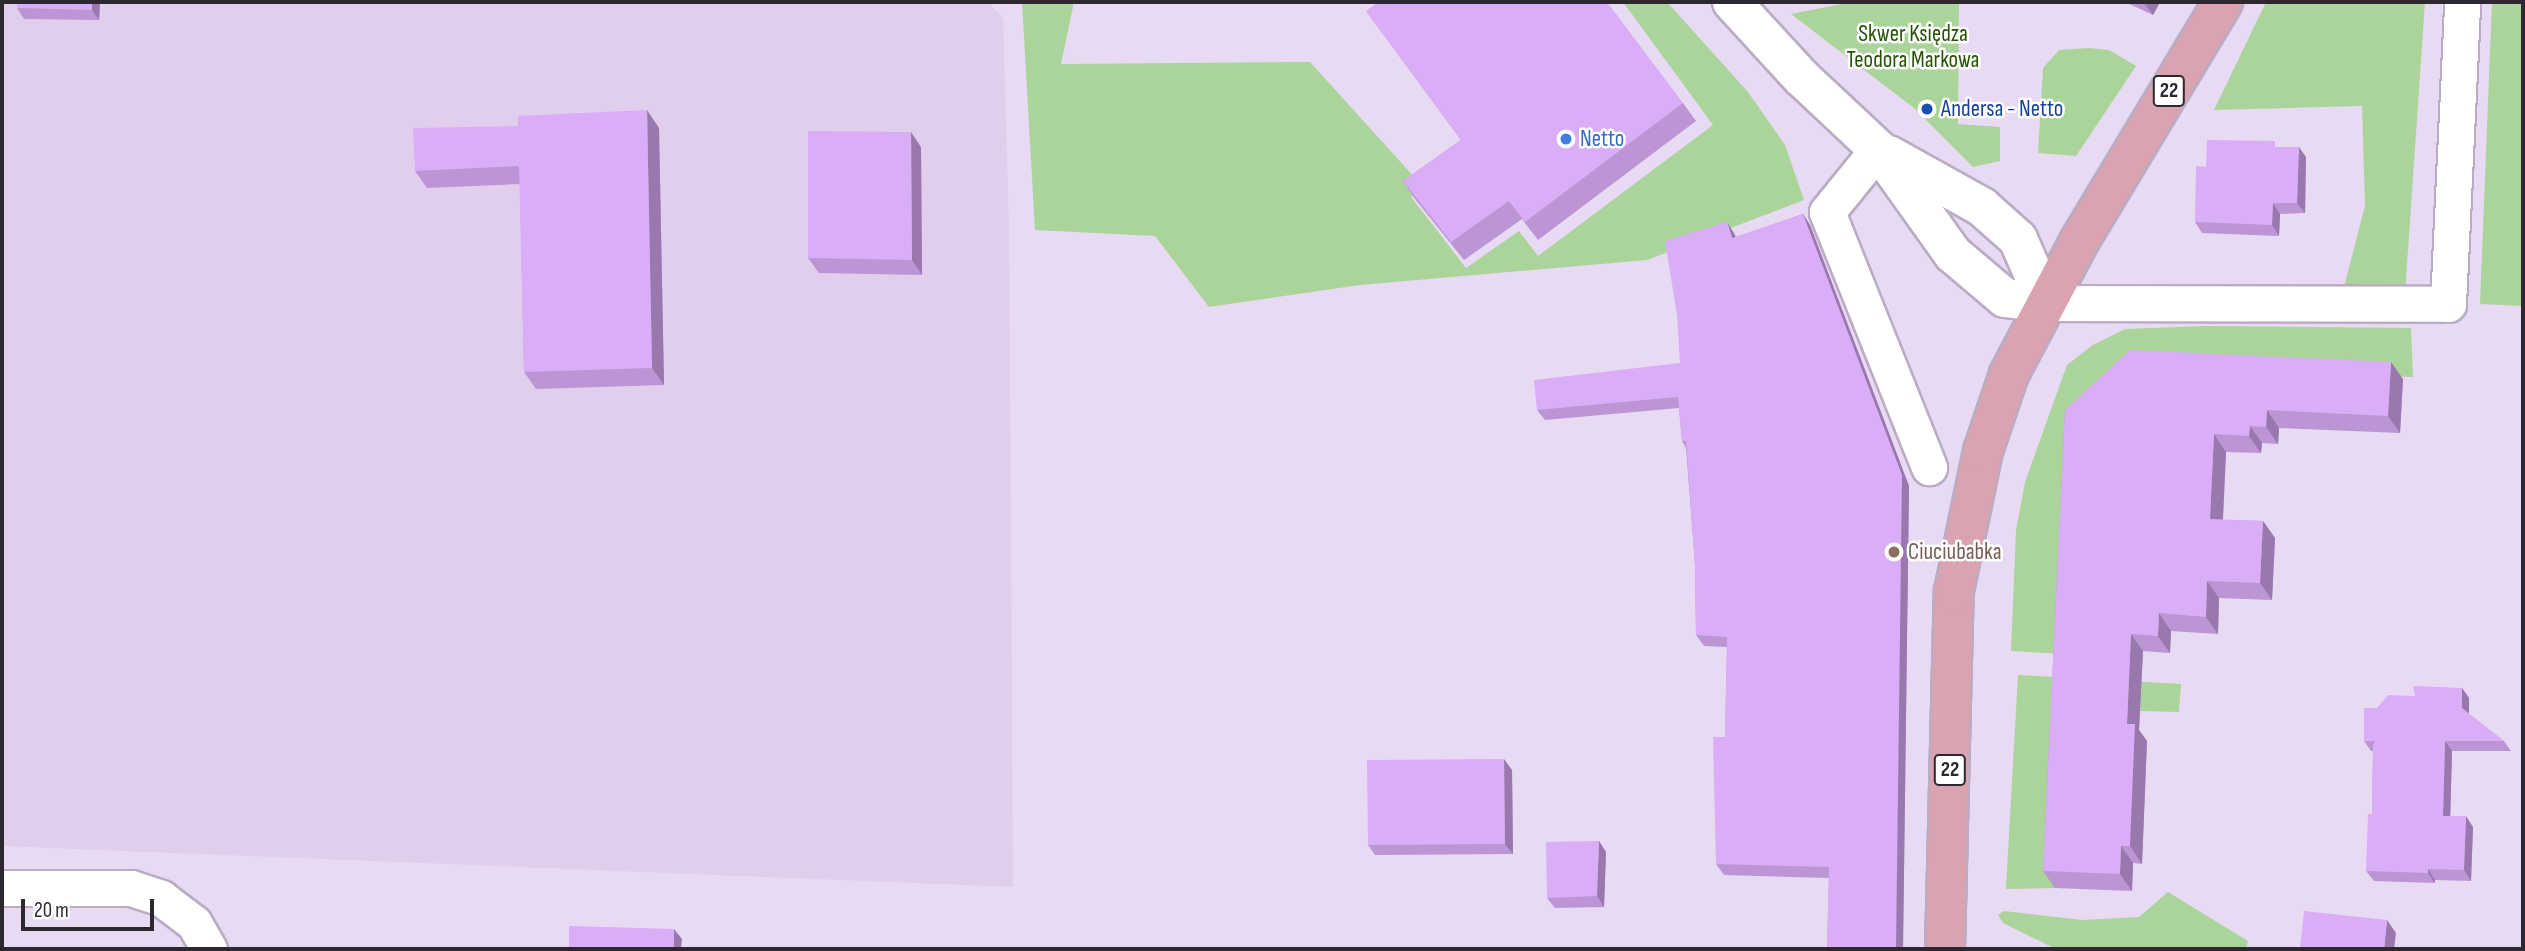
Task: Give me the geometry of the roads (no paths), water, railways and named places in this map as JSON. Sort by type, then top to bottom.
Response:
[{"type":"main road","points":[[1732,2],[1802,78],[1878,149],[1953,254],[2005,298],[2046,303]]},
{"type":"main road","name":"22","points":[[1945,949],[1954,591],[1983,451],[2009,374],[2046,303],[2114,180],[2223,2]]},
{"type":"main road","points":[[1878,149],[1982,207],[2018,239],[2046,303]]},
{"type":"street","points":[[2046,303],[2448,304],[2462,2]]},
{"type":"street","points":[[1878,149],[1827,212],[1930,467]]},
{"type":"street","points":[[2,888],[131,888],[161,898],[194,923],[209,949]]},
{"type":"place","name":"Andersa - Netto","points":[[1927,109]]},
{"type":"place","name":"Netto","points":[[1566,139]]},
{"type":"place","name":"Ciuciubabka","points":[[1894,552]]},
{"type":"park label","name":"Skwer Księdza Teodora Markowa","points":[[1913,47]]}]
